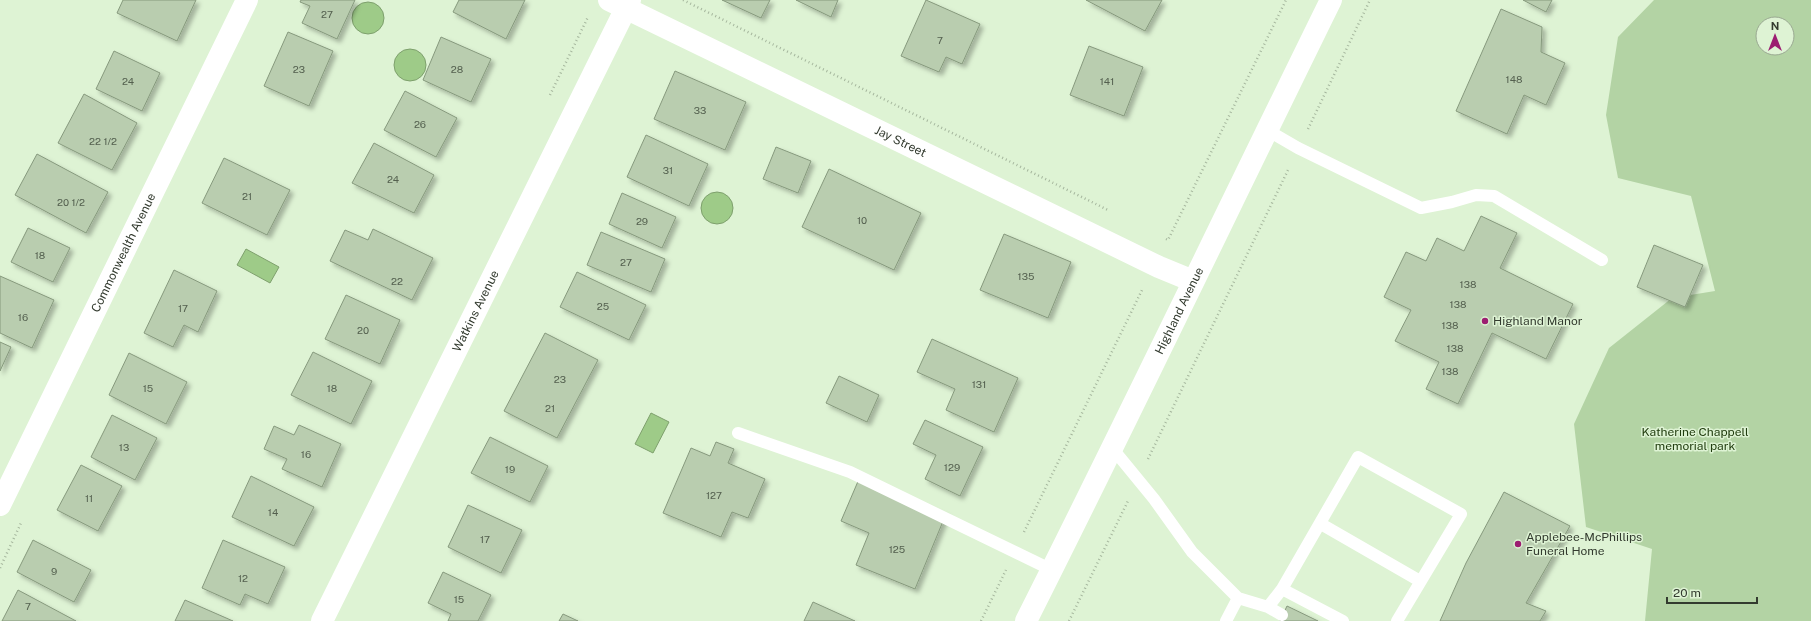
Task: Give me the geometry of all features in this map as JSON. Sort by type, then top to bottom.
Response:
[{"type":"street","name":"Commonwealth Avenue","points":[[0,504],[247,0]]},
{"type":"street","name":"Highland Avenue","points":[[1026,621],[1113,449],[1193,281],[1331,0]]},
{"type":"street","name":"Jay Street","points":[[621,3],[1145,260],[1193,281]]},
{"type":"street","name":"Watkins Avenue","points":[[322,621],[621,3]]},
{"type":"lane","points":[[1267,130],[1298,148],[1422,208],[1476,195],[1494,196],[1602,260]]},
{"type":"lane","points":[[738,433],[850,472],[1052,570]]},
{"type":"lane","points":[[1113,449],[1192,552],[1238,598],[1268,607],[1282,615]]},
{"type":"lane","points":[[1268,607],[1282,589],[1321,524],[1358,457],[1461,514],[1397,621]]},
{"type":"lane","points":[[1321,524],[1420,581]]},
{"type":"lane","points":[[1282,589],[1343,621]]},
{"type":"lane","points":[[1226,621],[1238,598]]},
{"type":"path","points":[[684,0],[1111,212]]},
{"type":"path","points":[[1161,236],[1168,240],[1286,0]]},
{"type":"path","points":[[1069,621],[1370,0]]},
{"type":"path","points":[[981,621],[1146,281]]},
{"type":"green space","name":"Katherine Chappell memorial park","points":[[1654,0],[1811,0],[1811,621],[1645,621],[1652,549],[1586,527],[1574,424],[1609,348],[1672,298],[1715,291],[1691,196],[1618,178],[1606,115],[1618,37]]},
{"type":"shaded area","points":[[365,2],[371,2],[380,6],[384,18],[380,30],[371,34],[365,34],[356,30],[352,21],[352,15],[356,6]]},
{"type":"shaded area","points":[[407,49],[413,49],[422,53],[426,65],[422,77],[413,81],[407,81],[398,77],[394,68],[394,62],[398,53]]},
{"type":"shaded area","points":[[714,192],[720,192],[729,196],[733,208],[729,220],[720,224],[714,224],[705,220],[701,211],[701,205],[705,196]]},
{"type":"shaded area","points":[[246,249],[279,267],[270,283],[237,265]]},
{"type":"shaded area","points":[[651,413],[669,422],[653,453],[635,444]]},
{"type":"building","points":[[123,0],[196,0],[177,41],[117,13]]},
{"type":"building","points":[[301,0],[355,0],[337,39],[302,23],[310,6],[300,2]]},
{"type":"building","points":[[459,0],[525,0],[506,39],[453,12]]},
{"type":"building","points":[[722,0],[770,0],[761,18]]},
{"type":"building","points":[[796,0],[838,0],[831,17]]},
{"type":"building","points":[[926,0],[980,24],[962,64],[946,57],[939,72],[901,56]]},
{"type":"building","points":[[1086,0],[1162,0],[1145,31]]},
{"type":"building","points":[[1523,0],[1552,0],[1546,12]]},
{"type":"building","points":[[1501,9],[1542,27],[1541,52],[1565,63],[1546,105],[1524,95],[1507,134],[1456,111]]},
{"type":"building","points":[[288,32],[333,51],[309,106],[264,86]]},
{"type":"building","points":[[441,37],[491,59],[471,102],[423,80]]},
{"type":"building","points":[[1089,46],[1143,67],[1124,116],[1070,95]]},
{"type":"building","points":[[114,51],[160,73],[142,111],[96,89]]},
{"type":"building","points":[[675,71],[746,102],[725,150],[654,119]]},
{"type":"building","points":[[405,91],[457,118],[436,157],[384,130]]},
{"type":"building","points":[[84,94],[137,123],[112,170],[58,143]]},
{"type":"building","points":[[646,135],[708,164],[689,206],[627,177]]},
{"type":"building","points":[[374,143],[434,175],[414,213],[352,183]]},
{"type":"building","points":[[776,147],[811,161],[798,193],[763,179]]},
{"type":"building","points":[[37,154],[108,192],[86,233],[15,195]]},
{"type":"building","points":[[224,158],[290,190],[267,235],[202,203]]},
{"type":"building","points":[[829,169],[921,213],[894,270],[802,227]]},
{"type":"building","points":[[622,193],[676,217],[662,248],[609,224]]},
{"type":"building","name":"Highland Manor","points":[[1481,216],[1517,233],[1500,268],[1573,304],[1546,359],[1492,333],[1458,404],[1426,389],[1439,362],[1395,341],[1411,310],[1384,297],[1406,252],[1426,261],[1437,238],[1464,251]]},
{"type":"building","points":[[28,228],[70,248],[53,282],[11,262]]},
{"type":"building","points":[[373,229],[433,258],[412,300],[330,261],[345,230],[368,240]]},
{"type":"building","points":[[601,232],[665,259],[651,292],[587,265]]},
{"type":"building","points":[[1004,234],[1071,262],[1048,318],[980,290]]},
{"type":"building","points":[[1654,245],[1703,265],[1685,307],[1637,287]]},
{"type":"building","points":[[174,270],[217,291],[198,332],[184,325],[173,347],[144,333]]},
{"type":"building","points":[[577,272],[646,305],[629,340],[560,307]]},
{"type":"building","points":[[0,276],[54,300],[32,348],[0,333]]},
{"type":"building","points":[[346,295],[400,320],[380,364],[325,339]]},
{"type":"building","points":[[545,333],[598,360],[557,438],[504,411]]},
{"type":"building","points":[[932,339],[1018,378],[994,432],[946,410],[955,389],[917,372]]},
{"type":"building","points":[[0,342],[11,347],[0,371]]},
{"type":"building","points":[[313,352],[372,381],[351,424],[291,395]]},
{"type":"building","points":[[129,353],[187,382],[166,424],[109,395]]},
{"type":"building","points":[[839,376],[879,395],[867,422],[826,403]]},
{"type":"building","points":[[112,415],[157,438],[135,480],[91,457]]},
{"type":"building","points":[[925,420],[983,447],[960,496],[925,479],[936,455],[913,444]]},
{"type":"building","points":[[299,425],[341,444],[322,487],[282,469],[287,459],[264,449],[274,426],[294,435]]},
{"type":"building","points":[[490,437],[548,466],[530,502],[471,473]]},
{"type":"building","points":[[716,442],[734,449],[728,463],[765,479],[748,518],[732,512],[721,537],[663,513],[691,448],[710,456]]},
{"type":"building","points":[[81,465],[122,486],[98,531],[57,510]]},
{"type":"building","points":[[251,476],[314,507],[294,546],[232,517]]},
{"type":"building","points":[[859,479],[946,514],[915,589],[856,565],[869,533],[841,521]]},
{"type":"building","name":"Applebee-McPhillips Funeral Home","points":[[1504,492],[1570,526],[1526,603],[1546,611],[1540,621],[1440,621],[1466,563]]},
{"type":"building","points":[[468,505],[522,530],[501,573],[448,547]]},
{"type":"building","points":[[33,540],[91,570],[74,602],[17,572]]},
{"type":"building","points":[[223,540],[285,567],[268,604],[245,594],[240,605],[202,588]]},
{"type":"building","points":[[443,572],[491,595],[478,621],[448,621],[451,614],[428,603]]},
{"type":"building","points":[[18,590],[76,621],[2,621]]},
{"type":"building","points":[[185,600],[233,621],[175,621]]},
{"type":"building","points":[[813,602],[855,621],[804,621]]},
{"type":"building","points":[[1287,606],[1318,621],[1280,621]]},
{"type":"building","points":[[563,614],[578,621],[559,621]]},
{"type":"place","name":"Highland Manor","points":[[1485,321]]},
{"type":"place","name":"Applebee-McPhillips Funeral Home","points":[[1518,544]]}]
